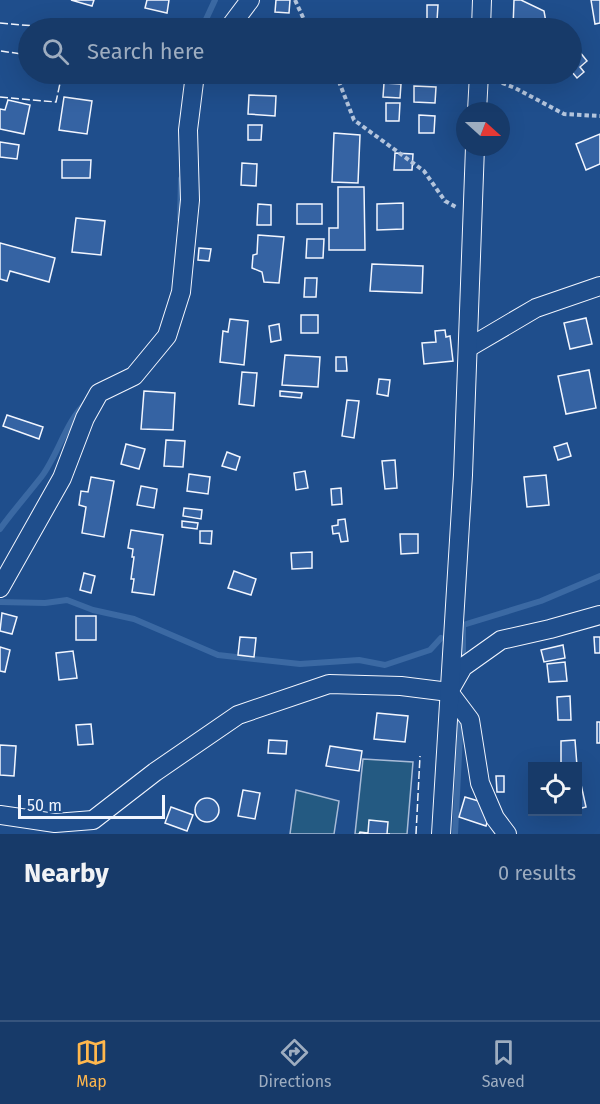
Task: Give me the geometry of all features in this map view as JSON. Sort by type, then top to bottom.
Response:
[{"type":"street","points":[[236,18],[250,0]]},
{"type":"street","points":[[481,18],[482,0]]},
{"type":"street","points":[[0,588],[62,478],[85,418],[99,393],[134,376],[167,336],[182,292],[190,200],[188,130],[194,84]]},
{"type":"street","points":[[477,102],[478,84]]},
{"type":"street","points":[[441,834],[463,475],[475,156]]},
{"type":"street","points":[[468,348],[536,308],[600,286]]},
{"type":"street","points":[[448,692],[463,667],[501,640],[600,615]]},
{"type":"street","points":[[0,815],[91,827],[155,772],[238,715],[328,684],[402,686],[448,692],[470,720],[480,783],[495,818],[507,834]]},
{"type":"path","points":[[295,0],[303,18]]},
{"type":"path","points":[[340,84],[354,120],[424,171],[445,201],[473,217]]},
{"type":"path","points":[[505,84],[564,114],[600,116]]},
{"type":"shaded area","points":[[363,759],[413,762],[407,834],[355,834]]},
{"type":"shaded area","points":[[296,790],[339,801],[334,834],[290,834]]},
{"type":"building","points":[[71,0],[94,0],[92,6]]},
{"type":"building","points":[[147,0],[169,0],[167,13],[145,8]]},
{"type":"building","points":[[276,0],[290,0],[289,13],[275,12]]},
{"type":"building","points":[[514,0],[521,0],[544,11],[545,18],[513,18]]},
{"type":"building","points":[[591,0],[600,0],[600,23],[595,24]]},
{"type":"building","points":[[427,5],[438,5],[437,18],[427,18]]},
{"type":"building","points":[[582,55],[587,61],[582,65]]},
{"type":"building","points":[[384,84],[401,84],[400,98],[383,97]]},
{"type":"building","points":[[414,86],[436,87],[435,103],[414,102]]},
{"type":"building","points":[[249,95],[276,96],[275,116],[248,114]]},
{"type":"building","points":[[64,97],[92,101],[87,134],[59,130]]},
{"type":"building","points":[[8,100],[30,105],[24,134],[0,129],[0,109],[5,110]]},
{"type":"building","points":[[386,103],[400,103],[399,121],[386,121]]},
{"type":"building","points":[[419,115],[435,116],[434,133],[419,133]]},
{"type":"building","points":[[248,125],[262,125],[261,140],[248,140]]},
{"type":"building","points":[[334,133],[360,135],[358,183],[332,182]]},
{"type":"building","points":[[600,134],[600,164],[586,170],[576,144]]},
{"type":"building","points":[[0,142],[19,145],[17,159],[0,157]]},
{"type":"building","points":[[395,153],[413,154],[412,170],[394,170]]},
{"type":"building","points":[[62,160],[91,160],[90,178],[62,178]]},
{"type":"building","points":[[242,163],[257,164],[256,186],[241,185]]},
{"type":"building","points":[[338,187],[364,187],[365,250],[329,250],[329,228],[338,228]]},
{"type":"building","points":[[403,203],[403,229],[377,230],[377,204]]},
{"type":"building","points":[[258,204],[271,205],[271,225],[257,225]]},
{"type":"building","points":[[297,204],[322,204],[322,224],[297,224]]},
{"type":"building","points":[[76,218],[105,221],[101,255],[72,252]]},
{"type":"building","points":[[258,235],[284,237],[279,283],[264,282],[262,272],[252,268],[253,255],[257,254]]},
{"type":"building","points":[[307,239],[324,239],[323,258],[306,258]]},
{"type":"building","points":[[0,243],[55,258],[49,282],[10,271],[7,281],[0,279]]},
{"type":"building","points":[[199,248],[211,249],[209,261],[198,260]]},
{"type":"building","points":[[372,264],[423,266],[422,293],[370,291]]},
{"type":"building","points":[[305,278],[317,278],[316,297],[304,297]]},
{"type":"building","points":[[301,315],[318,315],[318,333],[301,333]]},
{"type":"building","points":[[586,318],[592,344],[570,349],[564,323]]},
{"type":"building","points":[[230,319],[248,321],[244,365],[220,362],[223,331],[228,332]]},
{"type":"building","points":[[279,324],[281,340],[271,342],[269,326]]},
{"type":"building","points":[[445,330],[446,337],[450,336],[453,361],[424,364],[422,343],[436,342],[435,331]]},
{"type":"building","points":[[285,355],[320,357],[318,387],[282,385]]},
{"type":"building","points":[[336,357],[346,357],[347,371],[336,371]]},
{"type":"building","points":[[589,370],[596,408],[566,414],[558,376]]},
{"type":"building","points":[[242,372],[257,373],[254,406],[239,404]]},
{"type":"building","points":[[379,379],[390,380],[388,396],[377,394]]},
{"type":"building","points":[[144,391],[175,393],[173,430],[141,429]]},
{"type":"building","points":[[280,391],[302,393],[301,398],[280,396]]},
{"type":"building","points":[[347,400],[359,401],[354,438],[342,436]]},
{"type":"building","points":[[7,415],[43,427],[39,439],[3,426]]},
{"type":"building","points":[[166,440],[185,441],[183,467],[164,466]]},
{"type":"building","points":[[567,443],[571,456],[558,460],[554,447]]},
{"type":"building","points":[[126,444],[145,449],[139,469],[121,464]]},
{"type":"building","points":[[227,452],[240,457],[236,470],[222,466]]},
{"type":"building","points":[[395,460],[397,488],[385,489],[382,461]]},
{"type":"building","points":[[305,471],[308,488],[296,490],[294,473]]},
{"type":"building","points":[[189,474],[210,477],[208,494],[187,491]]},
{"type":"building","points":[[546,475],[549,505],[527,507],[524,477]]},
{"type":"building","points":[[91,477],[114,481],[104,537],[82,533],[86,507],[79,505],[81,491],[88,492]]},
{"type":"building","points":[[141,486],[157,489],[154,508],[137,505]]},
{"type":"building","points":[[341,488],[342,504],[332,505],[331,489]]},
{"type":"building","points":[[184,508],[202,510],[201,519],[183,516]]},
{"type":"building","points":[[345,519],[348,541],[341,542],[339,533],[333,534],[332,526],[338,525],[338,520]]},
{"type":"building","points":[[182,521],[198,523],[197,529],[182,527]]},
{"type":"building","points":[[131,530],[163,535],[154,595],[132,592],[134,557],[132,557],[133,549],[128,548]]},
{"type":"building","points":[[200,531],[212,531],[211,544],[200,543]]},
{"type":"building","points":[[400,534],[418,534],[418,553],[401,554]]},
{"type":"building","points":[[312,552],[312,568],[292,569],[291,553]]},
{"type":"building","points":[[234,571],[256,579],[251,595],[228,588]]},
{"type":"building","points":[[84,573],[95,576],[91,593],[80,590]]},
{"type":"building","points":[[2,613],[17,617],[12,634],[0,631]]},
{"type":"building","points":[[76,616],[96,616],[96,640],[76,640]]},
{"type":"building","points":[[240,637],[256,638],[254,657],[238,655]]},
{"type":"building","points":[[594,637],[600,637],[600,653],[595,653]]},
{"type":"building","points":[[563,645],[565,658],[544,662],[541,650]]},
{"type":"building","points":[[0,647],[10,650],[5,672],[0,671]]},
{"type":"building","points":[[73,651],[77,678],[59,680],[56,653]]},
{"type":"building","points":[[565,662],[567,681],[549,682],[547,664]]},
{"type":"building","points":[[570,696],[571,720],[558,720],[557,697]]},
{"type":"building","points":[[377,713],[408,716],[405,742],[374,739]]},
{"type":"building","points":[[597,722],[600,722],[600,743],[597,743]]},
{"type":"building","points":[[91,724],[93,744],[78,745],[76,725]]},
{"type":"building","points":[[269,740],[287,741],[286,754],[268,753]]},
{"type":"building","points":[[575,740],[577,762],[561,762],[561,741]]},
{"type":"building","points":[[0,745],[16,746],[14,776],[0,775]]},
{"type":"building","points":[[330,746],[362,751],[359,771],[326,766]]},
{"type":"building","points":[[496,776],[504,776],[504,792],[497,792]]},
{"type":"building","points":[[582,789],[586,807],[582,808]]},
{"type":"building","points":[[243,790],[260,793],[255,819],[238,816]]},
{"type":"building","points":[[465,797],[492,805],[486,826],[459,817]]},
{"type":"building","points":[[207,798],[215,802],[219,810],[215,818],[207,822],[199,818],[195,810],[199,802]]},
{"type":"building","points":[[171,807],[193,815],[187,831],[165,823]]},
{"type":"building","points":[[369,820],[388,822],[387,834],[359,834],[360,832],[368,833]]},
{"type":"waterway","points":[[207,18],[215,0]]},
{"type":"waterway","points":[[180,219],[181,179]]},
{"type":"waterway","points":[[0,529],[42,476],[68,427],[86,403]]},
{"type":"waterway","points":[[463,664],[463,625],[541,601],[600,576]]},
{"type":"waterway","points":[[0,602],[45,603],[67,600],[93,610],[134,619],[218,655],[300,664],[359,660],[385,665],[430,650],[441,638]]},
{"type":"waterway","points":[[455,834],[461,716]]},
{"type":"fence","points":[[0,23],[18,25]]},
{"type":"fence","points":[[1,51],[18,54]]},
{"type":"fence","points":[[0,97],[56,102],[60,84]]},
{"type":"fence","points":[[416,834],[420,756]]}]
